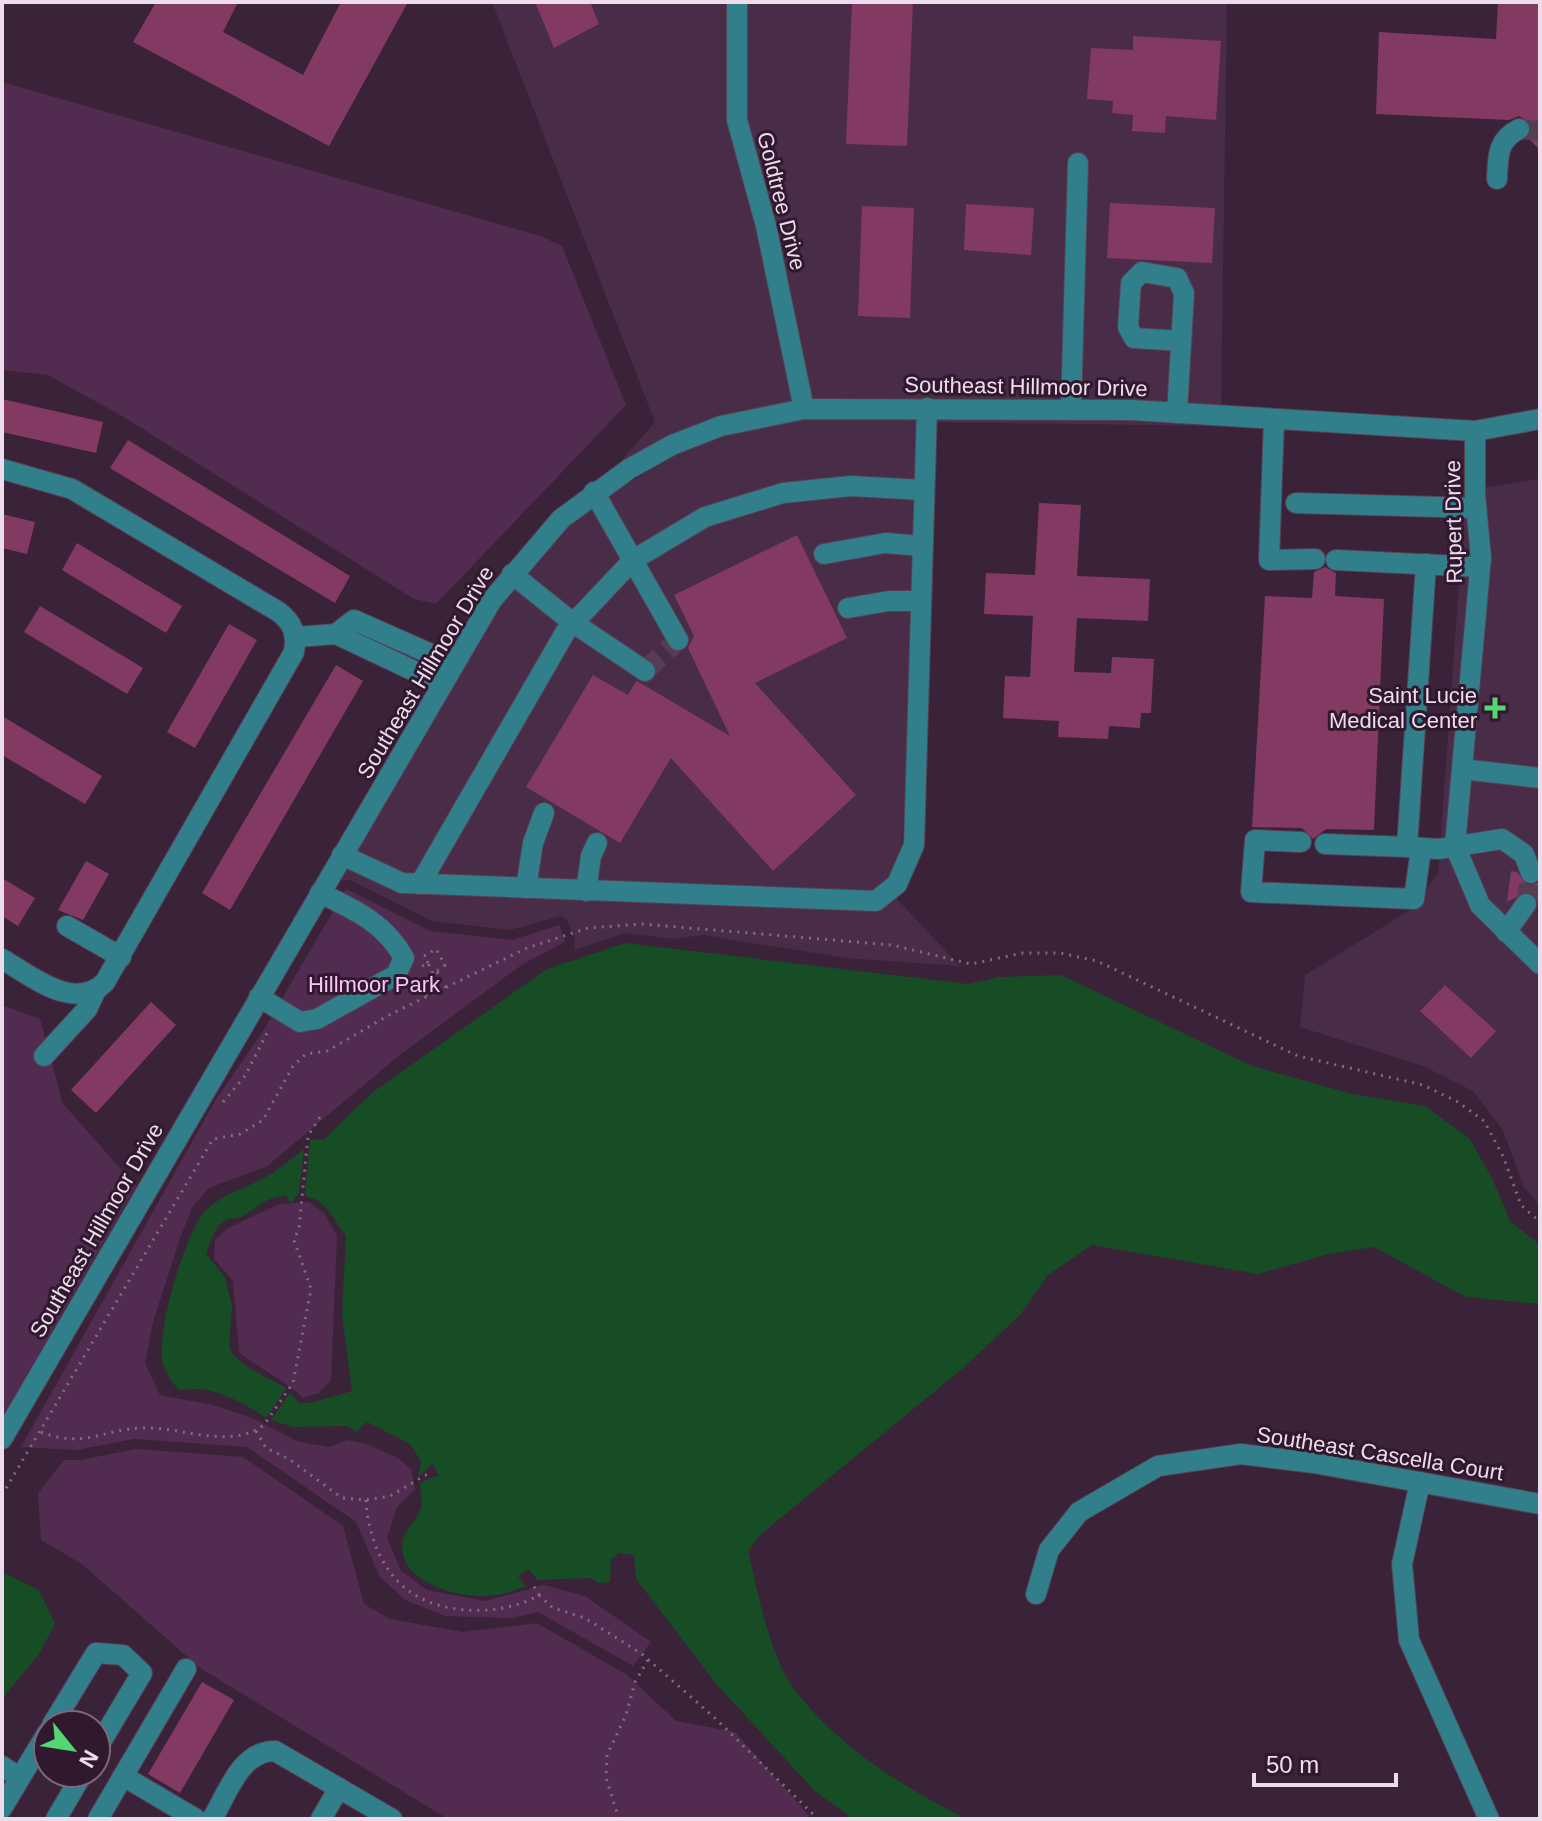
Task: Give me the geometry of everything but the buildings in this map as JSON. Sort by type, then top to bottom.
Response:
[{"type":"street","name":"Goldtree Drive","points":[[737,2],[737,120],[766,226],[804,409]]},
{"type":"street","points":[[1497,179],[1498,149],[1508,134],[1519,129]]},
{"type":"street","points":[[1071,409],[1078,163]]},
{"type":"street","points":[[1177,413],[1181,341]]},
{"type":"street","points":[[342,855],[402,883],[876,901],[897,884],[914,845],[927,408]]},
{"type":"street","name":"Southeast Hillmoor Drive","points":[[2,1439],[445,673],[512,574],[561,519],[594,492],[672,445],[721,426],[804,409],[1071,409],[1475,431],[1540,419]]},
{"type":"street","points":[[1274,420],[1269,560],[1326,559],[1480,567]]},
{"type":"street","name":"Rupert Drive","points":[[1475,431],[1480,567],[1455,846],[1480,905],[1540,964]]},
{"type":"street","points":[[2,469],[72,489],[279,612],[290,623],[296,637],[294,652],[121,957],[96,990],[87,1009],[44,1056]]},
{"type":"street","points":[[420,884],[572,622],[633,560],[705,517],[783,493],[851,486],[923,490]]},
{"type":"street","points":[[594,492],[678,640]]},
{"type":"street","points":[[1296,503],[1476,508]]},
{"type":"street","points":[[824,554],[885,543],[922,546]]},
{"type":"street","points":[[1301,842],[1255,840],[1251,892],[1414,899],[1426,564]]},
{"type":"street","points":[[512,574],[572,622],[645,671]]},
{"type":"street","points":[[848,608],[889,601],[920,601]]},
{"type":"street","points":[[296,637],[336,634],[429,678],[445,673]]},
{"type":"street","points":[[1462,769],[1540,778]]},
{"type":"street","points":[[526,888],[533,843],[544,813]]},
{"type":"street","points":[[1325,844],[1414,848],[1502,839],[1524,854],[1531,873]]},
{"type":"street","points":[[586,891],[591,856],[597,843]]},
{"type":"street","points":[[259,997],[300,1022],[317,1019],[396,975],[404,958],[395,940],[365,916],[320,893]]},
{"type":"street","points":[[1506,932],[1526,904]]},
{"type":"street","points":[[67,926],[121,957]]},
{"type":"street","points":[[2,959],[61,992],[83,994],[96,990]]},
{"type":"street","name":"Southeast Cascella Court","points":[[1036,1594],[1049,1550],[1079,1512],[1158,1466],[1241,1454],[1540,1504]]},
{"type":"street","points":[[1420,1482],[1402,1564],[1409,1640],[1489,1819]]},
{"type":"street","points":[[62,1709],[96,1653],[123,1655],[142,1673],[112,1723]]},
{"type":"street","points":[[98,1819],[186,1669]]},
{"type":"street","points":[[212,1819],[248,1758],[261,1751],[275,1751],[392,1819]]},
{"type":"street","points":[[2,1808],[32,1758]]},
{"type":"street","points":[[2,1766],[20,1778]]},
{"type":"street","points":[[123,1776],[196,1819]]},
{"type":"street","points":[[321,1819],[339,1788]]},
{"type":"street","points":[[56,1819],[74,1789]]},
{"type":"path","points":[[2,1495],[213,1139],[240,1134],[263,1120],[293,1066],[306,1054],[327,1051],[527,948],[579,930],[612,924],[892,945],[971,964],[1023,953],[1060,953],[1097,961],[1298,1056],[1423,1085],[1458,1102],[1484,1121],[1503,1156],[1521,1205],[1540,1222]]},
{"type":"path","points":[[428,963],[424,956],[436,949],[445,965],[439,971],[446,988]]},
{"type":"path","points":[[419,991],[429,997]]},
{"type":"path","points":[[216,1111],[245,1076],[269,1029]]},
{"type":"path","points":[[41,1432],[66,1441],[143,1428],[213,1436],[264,1425],[293,1383],[311,1289],[294,1240],[302,1206],[308,1139],[322,1114]]},
{"type":"path","points":[[209,1133],[213,1139]]},
{"type":"path","points":[[255,1429],[266,1448],[289,1459],[327,1490],[342,1498],[366,1500],[400,1492],[431,1472]]},
{"type":"path","points":[[366,1500],[375,1544],[395,1577],[412,1593],[440,1604],[477,1610],[519,1605],[538,1594]]},
{"type":"path","points":[[532,1583],[538,1594],[553,1608],[565,1609],[601,1627],[648,1660],[722,1725],[818,1819]]},
{"type":"path","points":[[619,1819],[606,1778],[607,1755],[626,1715],[635,1682],[648,1660]]},
{"type":"shaded area","points":[[492,2],[1227,2],[1221,406],[1130,400],[802,398],[716,417],[666,436],[619,463],[655,422]]},
{"type":"shaded area","points":[[806,419],[1132,421],[1218,426],[918,422],[909,825],[903,826],[898,900],[960,966],[845,958],[703,935],[674,939],[625,933],[574,950],[575,940],[567,920],[561,916],[510,930],[432,921],[350,880],[340,880],[501,606],[568,527],[600,500],[677,454],[725,436]]},
{"type":"shaded area","name":"Saint Lucie Medical Center","points":[[1540,479],[1540,1205],[1524,1188],[1503,1130],[1473,1091],[1423,1066],[1300,1027],[1305,975],[1410,910],[1438,874],[1462,542],[1457,491]]},
{"type":"shaded area","points":[[625,943],[968,984],[1000,977],[1061,975],[1252,1066],[1352,1094],[1425,1106],[1469,1138],[1492,1178],[1510,1221],[1540,1245],[1540,1304],[1466,1297],[1374,1247],[1329,1254],[1258,1274],[1092,1245],[1048,1275],[1020,1315],[962,1369],[761,1534],[748,1551],[778,1659],[795,1690],[812,1711],[873,1764],[966,1819],[853,1819],[815,1791],[717,1685],[636,1579],[634,1555],[619,1553],[611,1560],[610,1582],[599,1583],[591,1578],[537,1580],[529,1569],[518,1576],[526,1587],[500,1594],[469,1595],[438,1587],[412,1571],[405,1560],[402,1546],[404,1535],[421,1508],[420,1483],[439,1475],[432,1464],[418,1477],[421,1461],[410,1444],[367,1422],[356,1432],[347,1426],[293,1427],[271,1420],[290,1393],[299,1403],[311,1403],[352,1391],[342,1315],[346,1236],[328,1210],[317,1200],[305,1196],[310,1139],[323,1140],[373,1092],[547,969]]},
{"type":"shaded area","points":[[304,1149],[299,1193],[291,1204],[286,1196],[274,1198],[243,1216],[226,1220],[215,1231],[206,1254],[225,1277],[232,1306],[229,1344],[232,1354],[249,1368],[286,1388],[266,1418],[236,1400],[214,1392],[180,1391],[164,1367],[162,1343],[172,1288],[197,1222],[212,1204],[264,1178]]},
{"type":"shaded area","points":[[2,1572],[39,1590],[55,1624],[39,1654],[2,1699]]},
{"type":"green space","points":[[2,82],[540,236],[562,246],[626,405],[436,604],[414,599],[122,416],[48,375],[2,370]]},
{"type":"green space","name":"Hillmoor Park","points":[[346,889],[430,931],[512,940],[559,925],[565,942],[523,964],[401,1054],[267,1166],[209,1188],[193,1206],[180,1238],[153,1322],[145,1363],[160,1395],[213,1405],[252,1418],[299,1442],[329,1447],[348,1440],[367,1444],[398,1458],[411,1469],[415,1490],[397,1507],[387,1538],[401,1571],[427,1590],[485,1601],[544,1585],[585,1596],[651,1642],[633,1666],[538,1612],[513,1618],[445,1616],[405,1600],[380,1577],[356,1522],[247,1447],[134,1439],[76,1450],[21,1447],[215,1101],[265,1028]]},
{"type":"green space","points":[[2,1005],[40,1019],[63,1104],[136,1186],[2,1417]]},
{"type":"green space","points":[[309,1202],[324,1213],[337,1236],[331,1380],[319,1393],[303,1398],[239,1352],[233,1281],[214,1259],[215,1240],[228,1228],[280,1204]]},
{"type":"green space","points":[[136,1449],[243,1457],[343,1526],[364,1604],[390,1619],[463,1632],[537,1623],[627,1675],[676,1721],[735,1732],[812,1819],[448,1819],[200,1668],[82,1564],[41,1540],[38,1493],[64,1460],[80,1460]]},
{"type":"tunnel","points":[[1519,129],[1540,131]]},
{"type":"tunnel","points":[[645,671],[678,640]]},
{"type":"tunnel","points":[[1526,904],[1531,873]]},
{"type":"place","name":"Saint Lucie Medical Center","points":[[1495,708]]}]
